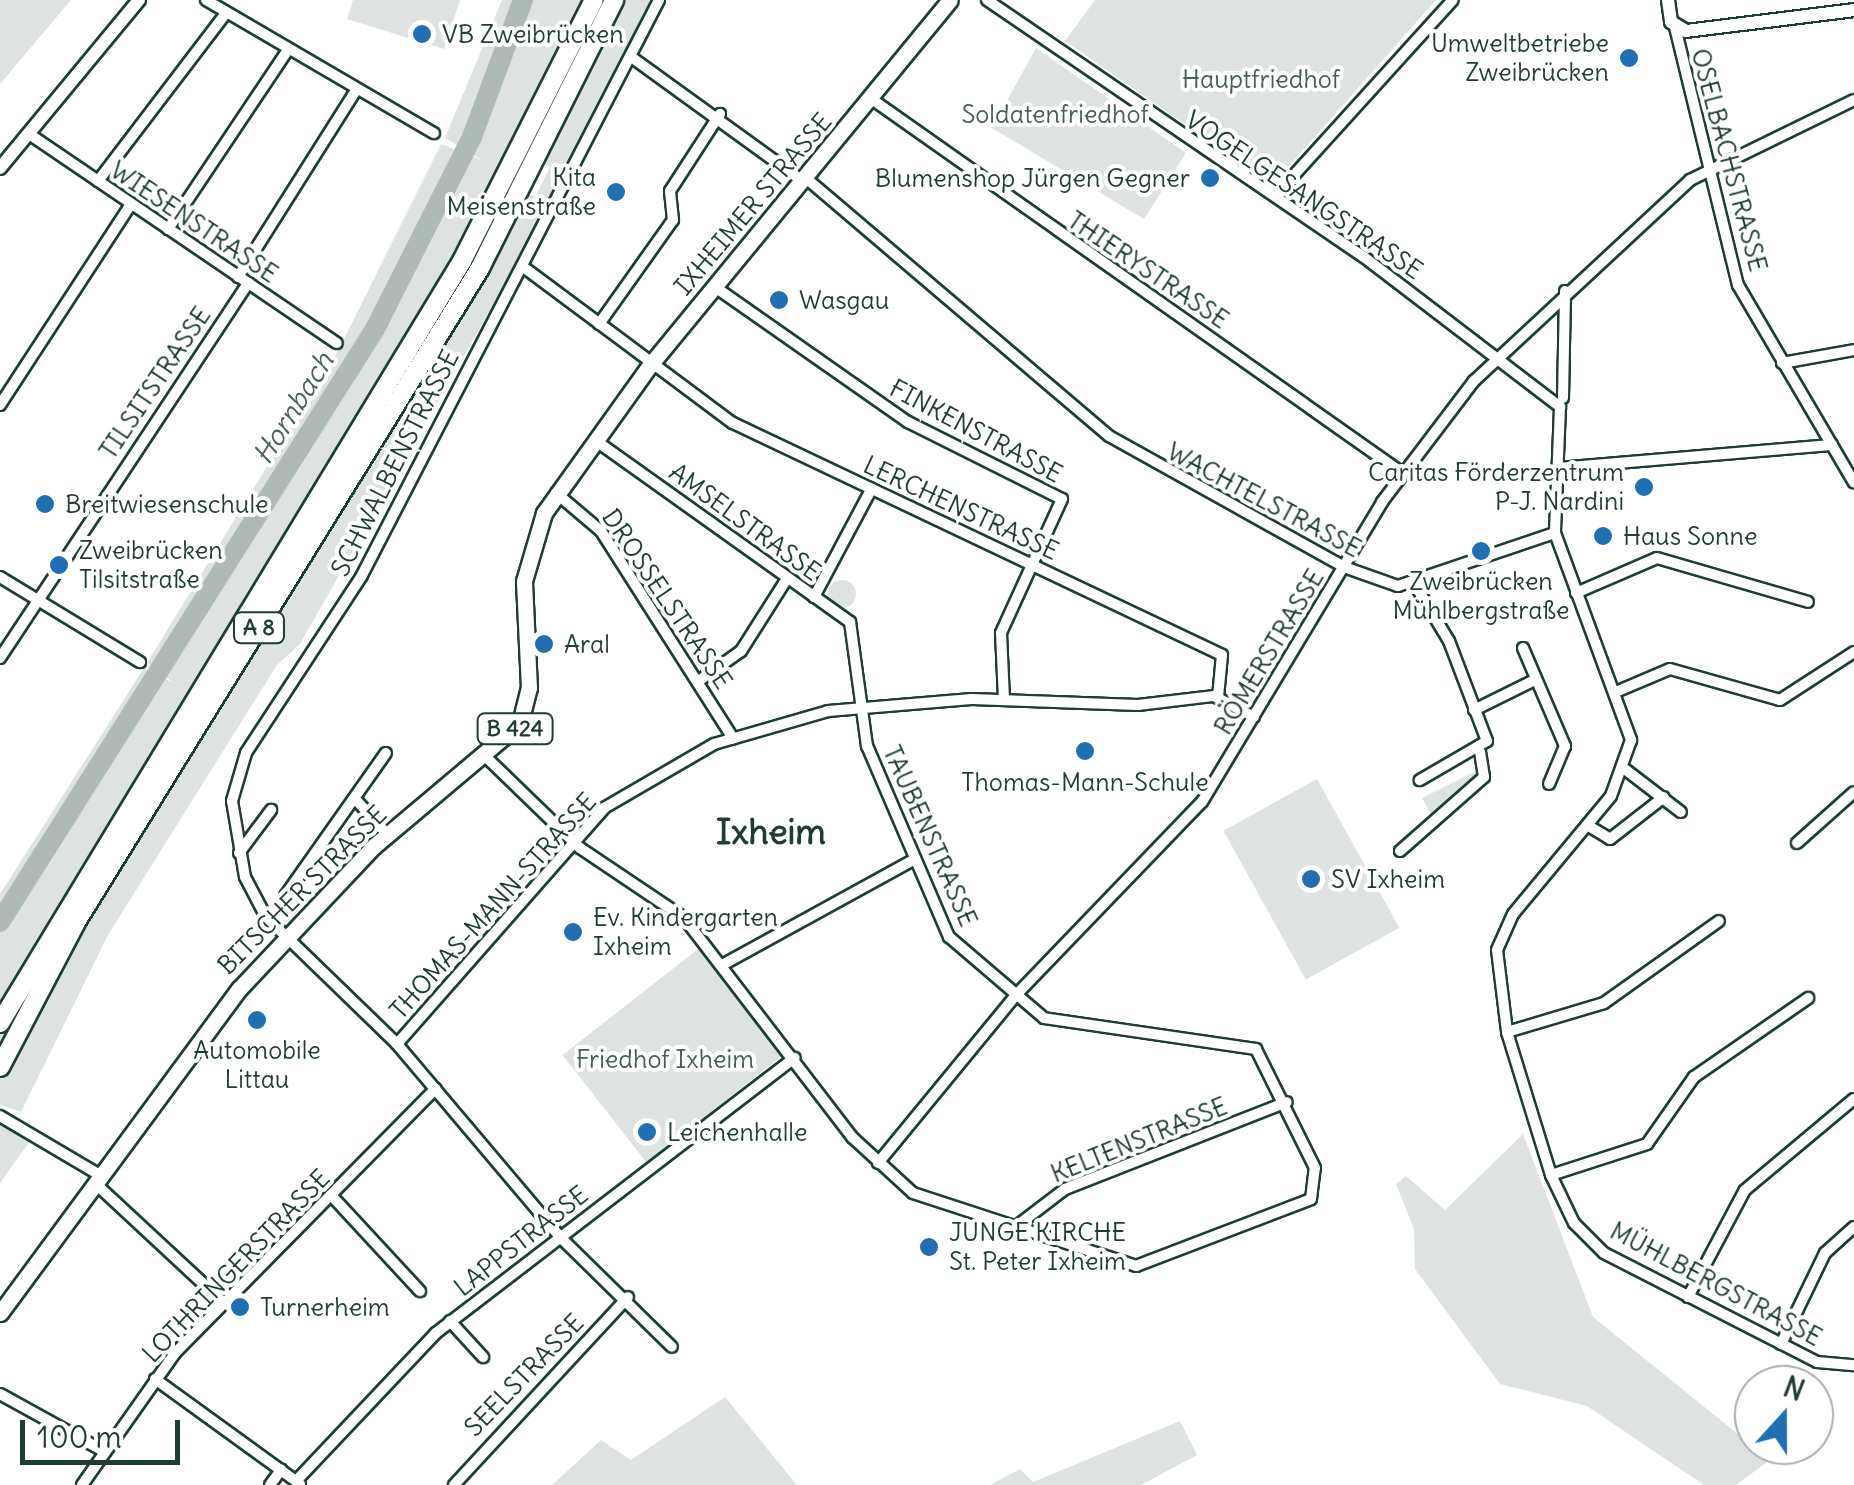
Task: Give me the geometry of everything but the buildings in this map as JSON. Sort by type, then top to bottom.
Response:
[{"type":"highway","name":"A 8","points":[[530,157],[594,0]]},
{"type":"highway","name":"A 8","points":[[0,1068],[76,922],[514,187],[614,0]]},
{"type":"highway","name":"A 8","points":[[0,1023],[514,187]]},
{"type":"main road","name":"IXHEIMER STRASSE","points":[[595,440],[650,365],[873,100],[950,0]]},
{"type":"main road","name":"BITSCHER STRASSE","points":[[0,1314],[221,1010],[387,834],[487,758],[525,714],[526,566],[556,494],[595,440]]},
{"type":"street","points":[[0,168],[139,0]]},
{"type":"street","points":[[206,0],[434,133]]},
{"type":"street","name":"SCHWALBENSTRASSE","points":[[659,0],[634,59],[361,577],[239,767],[232,801],[240,853],[256,902],[286,940],[397,1044],[560,1236],[628,1296],[672,1347]]},
{"type":"street","name":"VOGELGESANGSTRASSE","points":[[987,0],[1276,195],[1498,356]]},
{"type":"street","points":[[1276,195],[1453,0]]},
{"type":"street","name":"OSELBACHSTRASSE","points":[[1668,0],[1704,173],[1738,285],[1854,483]]},
{"type":"street","points":[[1675,27],[1854,10]]},
{"type":"street","points":[[98,181],[226,13]]},
{"type":"street","points":[[168,229],[288,50]]},
{"type":"street","name":"WACHTELSTRASSE","points":[[634,59],[720,114],[806,181],[1109,436],[1344,566],[1390,584],[1414,583],[1555,533]]},
{"type":"street","name":"TILSITSTRASSE","points":[[0,658],[243,280],[356,90]]},
{"type":"street","name":"THIERYSTRASSE","points":[[873,100],[1401,472]]},
{"type":"street","name":"RÖMERSTRASSE","points":[[878,1163],[1014,996],[1185,824],[1401,472],[1498,356],[1565,291],[1704,173],[1854,100]]},
{"type":"street","points":[[599,324],[673,220],[670,191],[720,114]]},
{"type":"street","name":"WIESENSTRASSE","points":[[29,134],[337,342]]},
{"type":"street","points":[[0,405],[132,204]]},
{"type":"street","name":"LERCHENSTRASSE","points":[[522,266],[650,365],[733,422],[1222,655],[1218,697]]},
{"type":"street","name":"FINKENSTRASSE","points":[[715,287],[908,422],[1059,496],[1034,565]]},
{"type":"street","points":[[1563,398],[1565,291]]},
{"type":"street","points":[[1782,364],[1854,350]]},
{"type":"street","points":[[1498,356],[1560,407],[1555,533],[1618,690],[1631,740],[1626,770],[1681,812]]},
{"type":"street","name":"AMSELSTRASSE","points":[[595,440],[854,629],[860,707]]},
{"type":"street","points":[[1557,468],[1832,445]]},
{"type":"street","points":[[814,597],[872,488]]},
{"type":"street","name":"DROSSELSTRASSE","points":[[556,494],[600,531],[700,680],[733,738]]},
{"type":"street","points":[[1576,593],[1657,558],[1808,602]]},
{"type":"street","points":[[1004,698],[1001,633],[1034,565]]},
{"type":"street","points":[[0,577],[140,662]]},
{"type":"street","points":[[700,680],[741,652],[786,580]]},
{"type":"street","points":[[1414,583],[1487,742],[1480,752],[1420,780]]},
{"type":"street","points":[[1522,648],[1533,681],[1565,746],[1550,784]]},
{"type":"street","points":[[1618,690],[1670,669],[1780,700],[1854,652]]},
{"type":"street","points":[[1474,710],[1533,681]]},
{"type":"street","points":[[1218,697],[1254,717]]},
{"type":"street","name":"THOMAS-MANN-STRASSE","points":[[397,1044],[572,841],[617,799],[733,738],[860,707],[1004,698],[1102,706],[1218,697]]},
{"type":"street","name":"TAUBENSTRASSE","points":[[860,707],[866,746],[950,937],[1014,996],[1062,1024],[1245,1043],[1270,1063],[1315,1168],[1312,1198],[1161,1264],[1124,1265],[1014,1228]]},
{"type":"street","points":[[1400,852],[1484,777],[1480,752]]},
{"type":"street","points":[[285,896],[358,802],[386,754]]},
{"type":"street","points":[[487,758],[572,841],[675,908],[724,964],[878,1163],[930,1202],[1014,1228]]},
{"type":"street","name":"MÜHLBERGSTRASSE","points":[[1626,770],[1500,937],[1496,981],[1507,1032],[1551,1175],[1590,1240],[1688,1297],[1817,1362],[1854,1365]]},
{"type":"street","points":[[1797,843],[1854,792]]},
{"type":"street","points":[[1587,825],[1606,840],[1664,797]]},
{"type":"street","points":[[358,802],[387,834]]},
{"type":"street","points":[[240,853],[270,810]]},
{"type":"street","points":[[724,964],[915,859]]},
{"type":"street","points":[[1507,1032],[1604,1003],[1718,920]]},
{"type":"street","points":[[1551,1175],[1647,1144],[1694,1077],[1808,998]]},
{"type":"street","name":"LAPPSTRASSE","points":[[299,1483],[450,1321],[795,1058]]},
{"type":"street","name":"LOTHRINGERSTRASSE","points":[[82,1485],[155,1378],[435,1089]]},
{"type":"street","points":[[1688,1297],[1745,1190],[1854,1098]]},
{"type":"street","name":"KELTENSTRASSE","points":[[1014,1228],[1065,1190],[1287,1102]]},
{"type":"street","points":[[0,1116],[100,1181],[225,1304]]},
{"type":"street","points":[[331,1195],[420,1291]]},
{"type":"street","points":[[1781,1344],[1825,1253],[1854,1227]]},
{"type":"street","name":"SEELSTRASSE","points":[[454,1485],[628,1296]]},
{"type":"street","points":[[450,1321],[483,1357]]},
{"type":"street","points":[[155,1378],[299,1483]]},
{"type":"street","points":[[0,1394],[105,1452]]},
{"type":"street","points":[[270,1485],[281,1470]]},
{"type":"green space","points":[[0,0],[71,0],[0,84]]},
{"type":"green space","name":"VB Zweibrücken","points":[[353,0],[460,0],[444,49],[347,19]]},
{"type":"green space","points":[[502,0],[651,0],[546,212],[300,644],[277,665],[108,935],[21,1112],[0,1105],[0,894],[144,668],[174,683],[147,663],[340,347],[441,144],[482,160],[445,138]],"holes":[[[510,147],[550,167],[535,197],[494,176]]]},
{"type":"green space","name":"Hauptfriedhof","points":[[1095,0],[1436,0],[1272,185],[1065,41]]},
{"type":"green space","name":"Soldatenfriedhof","points":[[1036,48],[1186,153],[1144,219],[992,128]]},
{"type":"green space","points":[[842,580],[852,584],[856,594],[852,604],[842,608],[832,604],[828,594],[832,584]]},
{"type":"green space","points":[[1484,767],[1485,773],[1431,815],[1422,798]]},
{"type":"green space","name":"SV Ixheim","points":[[1317,779],[1399,928],[1306,980],[1223,831]]},
{"type":"green space","name":"Friedhof Ixheim","points":[[702,946],[786,1053],[646,1162],[563,1055]]},
{"type":"green space","points":[[0,1125],[30,1141],[0,1183]]},
{"type":"green space","points":[[1523,1134],[1593,1317],[1734,1431],[1734,1465],[1763,1465],[1736,1485],[1704,1485],[1587,1406],[1500,1384],[1415,1269],[1414,1229],[1396,1184],[1406,1176],[1445,1210]]},
{"type":"green space","points":[[725,1397],[797,1485],[552,1485],[601,1440],[631,1460]]},
{"type":"green space","points":[[1180,1421],[1197,1455],[1141,1485],[990,1485],[1020,1469],[1033,1482]]},
{"type":"waterway","name":"Hornbach","points":[[0,922],[375,329],[472,137],[523,0]]},
{"type":"place","name":"VB Zweibrücken","points":[[422,34]]},
{"type":"place","name":"Umweltbetriebe Zweibrücken","points":[[1629,58]]},
{"type":"place","name":"Blumenshop Jürgen Gegner","points":[[1210,178]]},
{"type":"place","name":"Kita Meisenstraße","points":[[616,192]]},
{"type":"place","name":"Wasgau","points":[[779,300]]},
{"type":"place","name":"Caritas Förderzentrum P-J. Nardini","points":[[1644,487]]},
{"type":"place","name":"Breitwiesenschule","points":[[45,504]]},
{"type":"place","name":"Haus Sonne","points":[[1603,536]]},
{"type":"place","name":"Zweibrücken Mühlbergstraße","points":[[1481,551]]},
{"type":"place","name":"Zweibrücken Tilsitstraße","points":[[59,565]]},
{"type":"place","name":"Aral","points":[[544,644]]},
{"type":"place","name":"Thomas-Mann-Schule","points":[[1085,751]]},
{"type":"place","name":"SV Ixheim","points":[[1311,879]]},
{"type":"place","name":"Ev. Kindergarten Ixheim","points":[[573,932]]},
{"type":"place","name":"Automobile Littau","points":[[257,1020]]},
{"type":"place","name":"Leichenhalle","points":[[647,1132]]},
{"type":"place","name":"JUNGE KIRCHE St. Peter Ixheim","points":[[929,1247]]},
{"type":"place","name":"Turnerheim","points":[[240,1307]]},
{"type":"district","name":"Ixheim","points":[[771,831]]}]
